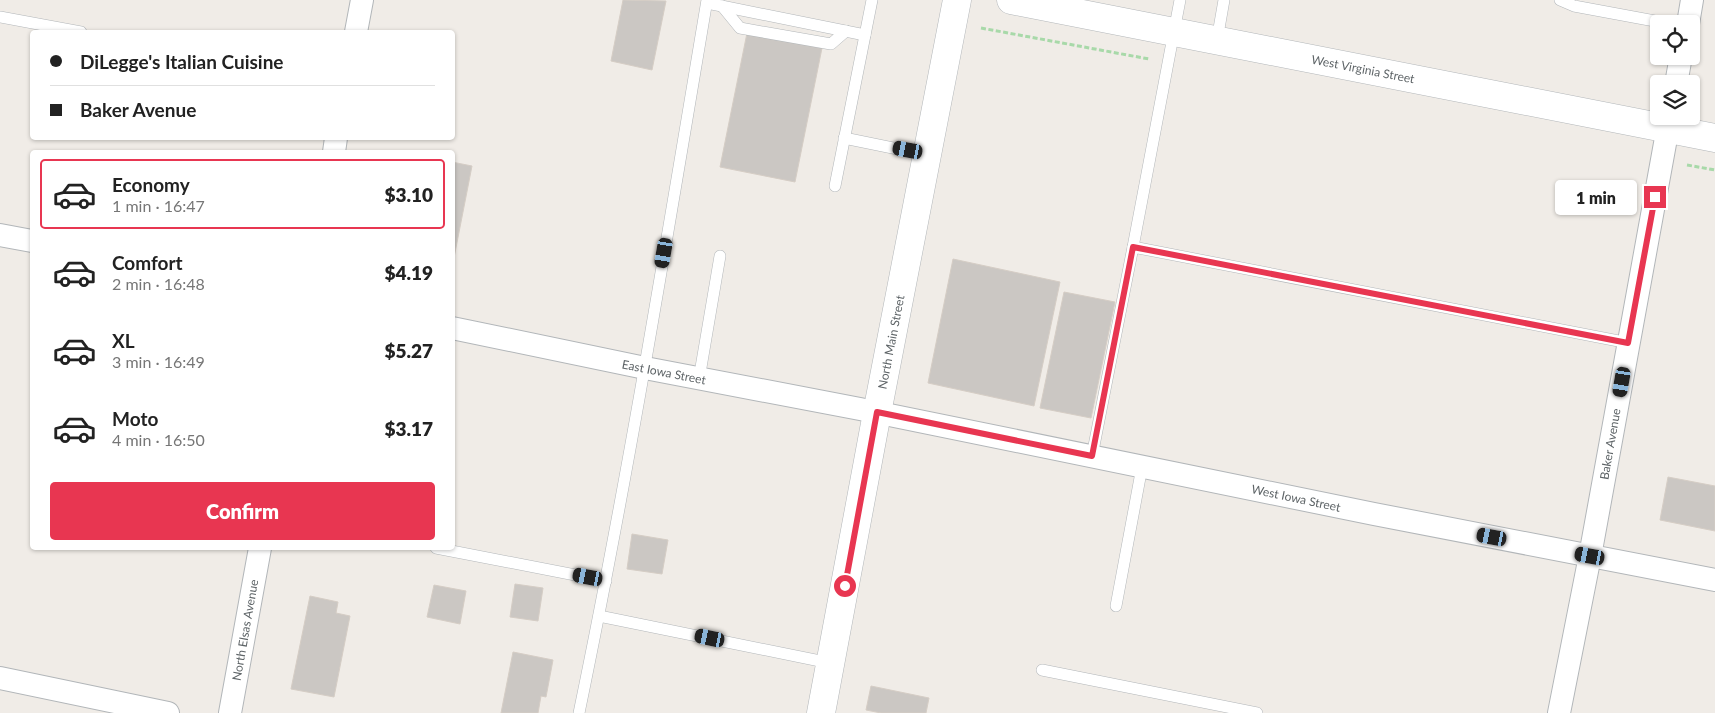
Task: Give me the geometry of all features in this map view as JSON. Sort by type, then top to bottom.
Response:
[{"type":"street","points":[[356,30],[362,0]]},
{"type":"street","name":"West Virginia Street","points":[[1012,0],[1174,32],[1650,120]]},
{"type":"street","points":[[1690,15],[1692,0]]},
{"type":"street","name":"North Main Street","points":[[821,713],[955,11]]},
{"type":"street","name":"Baker Avenue","points":[[1559,713],[1590,556],[1669,125]]},
{"type":"street","name":"West Virginia Street","points":[[1675,125],[1715,138]]},
{"type":"street","points":[[0,235],[30,241]]},
{"type":"street","name":"East Iowa Street","points":[[455,329],[699,379],[877,412]]},
{"type":"street","name":"West Iowa Street","points":[[877,412],[1142,467],[1715,580]]},
{"type":"street","name":"North Elsas Avenue","points":[[230,713],[260,550]]},
{"type":"street","points":[[0,678],[168,713]]},
{"type":"lane","points":[[834,186],[872,0]]},
{"type":"lane","points":[[1092,456],[1180,0]]},
{"type":"lane","points":[[1217,40],[1224,0]]},
{"type":"lane","points":[[1560,0],[1574,6],[1650,20]]},
{"type":"lane","points":[[579,713],[606,581],[645,368],[707,2],[865,34]]},
{"type":"lane","points":[[722,6],[740,28],[831,44],[846,31]]},
{"type":"lane","points":[[0,17],[70,30]]},
{"type":"lane","points":[[844,138],[927,155]]},
{"type":"lane","points":[[1133,247],[1628,343]]},
{"type":"lane","points":[[699,379],[720,256]]},
{"type":"lane","points":[[1116,606],[1142,467]]},
{"type":"lane","points":[[446,550],[606,581]]},
{"type":"lane","points":[[599,616],[830,663]]},
{"type":"lane","points":[[1042,670],[1257,713]]},
{"type":"path","points":[[955,11],[1169,63]]},
{"type":"path","points":[[1686,164],[1715,170]]},
{"type":"building","points":[[623,0],[666,1],[652,70],[611,61]]},
{"type":"building","points":[[747,33],[822,48],[795,182],[720,167]]},
{"type":"building","points":[[455,163],[472,166],[455,253]]},
{"type":"building","points":[[953,259],[1060,282],[1034,406],[928,383]]},
{"type":"building","points":[[1064,292],[1115,302],[1091,418],[1040,408]]},
{"type":"building","points":[[1668,477],[1715,486],[1715,531],[1660,520]]},
{"type":"building","points":[[632,534],[668,540],[662,574],[627,569]]},
{"type":"building","points":[[515,584],[543,588],[538,621],[510,617]]},
{"type":"building","points":[[434,585],[466,591],[460,624],[427,617]]},
{"type":"building","points":[[310,596],[338,602],[336,613],[350,616],[334,697],[291,689]]},
{"type":"building","points":[[513,652],[553,660],[546,697],[541,696],[538,713],[501,713]]},
{"type":"building","points":[[871,686],[929,698],[926,713],[881,713],[866,710]]},
{"type":"route","points":[[845,586],[877,412],[1092,456],[1133,247],[1628,343],[1655,197]]}]
